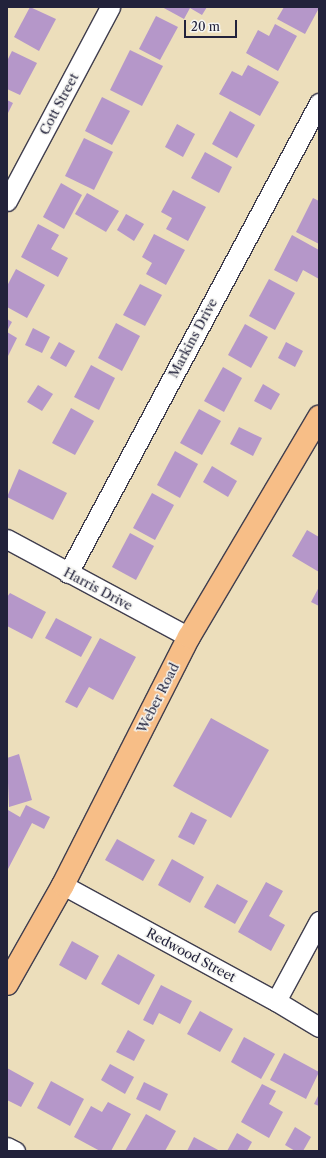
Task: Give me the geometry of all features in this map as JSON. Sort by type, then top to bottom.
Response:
[{"type":"main road","name":"Weber Road","points":[[7,984],[63,885],[189,637],[319,417]]},
{"type":"street","name":"Cott Street","points":[[7,201],[110,7]]},
{"type":"street","name":"Markins Drive","points":[[68,573],[319,103]]},
{"type":"street","name":"Harris Drive","points":[[7,539],[189,637]]},
{"type":"street","name":"Redwood Street","points":[[63,885],[319,1026]]},
{"type":"street","points":[[276,1001],[319,921]]},
{"type":"street","points":[[7,1147],[15,1151]]},
{"type":"building","points":[[30,7],[56,19],[39,51],[14,37]]},
{"type":"building","points":[[162,7],[207,7],[202,15],[190,8],[184,19]]},
{"type":"building","points":[[284,7],[319,8],[305,34],[277,19]]},
{"type":"building","points":[[156,16],[178,27],[160,60],[139,49]]},
{"type":"building","points":[[275,24],[297,36],[278,71],[246,53],[258,30],[269,36]]},
{"type":"building","points":[[130,50],[163,66],[142,106],[110,90]]},
{"type":"building","points":[[12,51],[37,63],[20,95],[7,89],[7,61]]},
{"type":"building","points":[[248,65],[279,82],[260,116],[219,94],[232,71],[242,76]]},
{"type":"building","points":[[102,97],[130,111],[112,145],[85,131]]},
{"type":"building","points":[[7,100],[13,103],[7,115]]},
{"type":"building","points":[[230,111],[255,125],[237,158],[212,144]]},
{"type":"building","points":[[177,124],[195,134],[183,157],[165,147]]},
{"type":"building","points":[[84,138],[113,152],[94,190],[65,176]]},
{"type":"building","points":[[205,152],[232,167],[219,193],[191,178]]},
{"type":"building","points":[[61,183],[82,195],[64,229],[43,217]]},
{"type":"building","points":[[173,190],[206,207],[188,241],[166,229],[172,218],[161,212]]},
{"type":"building","points":[[87,193],[119,211],[106,232],[75,214]]},
{"type":"building","points":[[313,198],[319,201],[319,244],[296,232]]},
{"type":"building","points":[[126,214],[144,224],[134,241],[117,230]]},
{"type":"building","points":[[38,224],[59,235],[51,249],[68,258],[58,277],[21,257]]},
{"type":"building","points":[[154,234],[185,250],[166,285],[146,274],[152,263],[142,257]]},
{"type":"building","points":[[292,235],[319,250],[319,279],[303,270],[297,282],[274,270]]},
{"type":"building","points":[[16,269],[45,285],[27,318],[7,307],[7,286]]},
{"type":"building","points":[[269,279],[295,293],[275,330],[249,316]]},
{"type":"building","points":[[140,284],[162,295],[145,326],[123,315]]},
{"type":"building","points":[[7,319],[12,322],[7,331]]},
{"type":"building","points":[[116,323],[140,336],[122,371],[98,358]]},
{"type":"building","points":[[245,324],[268,337],[251,368],[228,355]]},
{"type":"building","points":[[33,328],[50,337],[42,353],[25,345]]},
{"type":"building","points":[[7,332],[17,338],[7,358]]},
{"type":"building","points":[[59,342],[75,351],[66,367],[50,358]]},
{"type":"building","points":[[286,342],[303,351],[295,367],[278,358]]},
{"type":"building","points":[[91,365],[115,378],[99,410],[74,397]]},
{"type":"building","points":[[223,367],[242,378],[224,412],[204,401]]},
{"type":"building","points":[[263,384],[280,394],[271,410],[254,401]]},
{"type":"building","points":[[38,385],[53,394],[42,411],[27,402]]},
{"type":"building","points":[[71,408],[94,421],[75,455],[52,443]]},
{"type":"building","points":[[199,409],[221,421],[202,455],[180,443]]},
{"type":"building","points":[[239,427],[262,438],[253,456],[230,444]]},
{"type":"building","points":[[175,451],[198,464],[180,498],[157,485]]},
{"type":"building","points":[[212,466],[237,481],[228,497],[203,482]]},
{"type":"building","points":[[19,469],[67,493],[53,520],[7,497]]},
{"type":"building","points":[[152,493],[174,505],[155,540],[133,528]]},
{"type":"building","points":[[307,530],[319,537],[319,572],[292,556]]},
{"type":"building","points":[[130,533],[154,546],[136,580],[112,567]]},
{"type":"building","points":[[319,587],[319,606],[311,602]]},
{"type":"building","points":[[10,593],[46,612],[32,639],[7,626],[7,597]]},
{"type":"building","points":[[56,618],[92,637],[81,657],[45,638]]},
{"type":"building","points":[[100,638],[136,657],[113,700],[89,687],[77,708],[65,702]]},
{"type":"building","points":[[211,718],[269,750],[231,818],[173,786]]},
{"type":"building","points":[[19,754],[32,800],[9,807],[7,758]]},
{"type":"building","points":[[26,805],[50,817],[44,829],[32,823],[7,871],[7,813],[8,810],[20,817]]},
{"type":"building","points":[[191,812],[207,820],[194,845],[178,837]]},
{"type":"building","points":[[117,839],[155,860],[143,881],[105,860]]},
{"type":"building","points":[[172,859],[204,877],[190,903],[158,885]]},
{"type":"building","points":[[266,882],[283,891],[269,916],[285,925],[271,951],[238,932]]},
{"type":"building","points":[[217,884],[248,901],[235,924],[204,907]]},
{"type":"building","points":[[72,941],[99,956],[86,980],[59,965]]},
{"type":"building","points":[[118,954],[155,975],[139,1005],[101,984]]},
{"type":"building","points":[[161,985],[192,1001],[180,1024],[159,1013],[153,1025],[143,1020]]},
{"type":"building","points":[[200,1011],[233,1029],[220,1052],[187,1034]]},
{"type":"building","points":[[128,1030],[145,1040],[134,1061],[116,1052]]},
{"type":"building","points":[[244,1037],[275,1054],[261,1079],[231,1062]]},
{"type":"building","points":[[284,1053],[319,1072],[306,1099],[270,1080]]},
{"type":"building","points":[[110,1064],[134,1077],[125,1094],[101,1080]]},
{"type":"building","points":[[7,1068],[34,1083],[21,1107],[7,1100]]},
{"type":"building","points":[[51,1081],[84,1099],[70,1126],[37,1108]]},
{"type":"building","points":[[144,1082],[168,1094],[160,1111],[136,1099]]},
{"type":"building","points":[[262,1084],[276,1091],[269,1104],[283,1112],[269,1138],[241,1122]]},
{"type":"building","points":[[319,1094],[319,1106],[314,1104]]},
{"type":"building","points":[[108,1102],[131,1114],[111,1151],[100,1151],[74,1137],[91,1106],[102,1112]]},
{"type":"building","points":[[146,1114],[176,1131],[165,1151],[125,1151]]},
{"type":"building","points":[[295,1127],[311,1137],[303,1151],[295,1151],[285,1145]]},
{"type":"building","points":[[237,1133],[252,1142],[247,1151],[227,1151]]},
{"type":"building","points":[[194,1137],[220,1151],[187,1151]]}]
